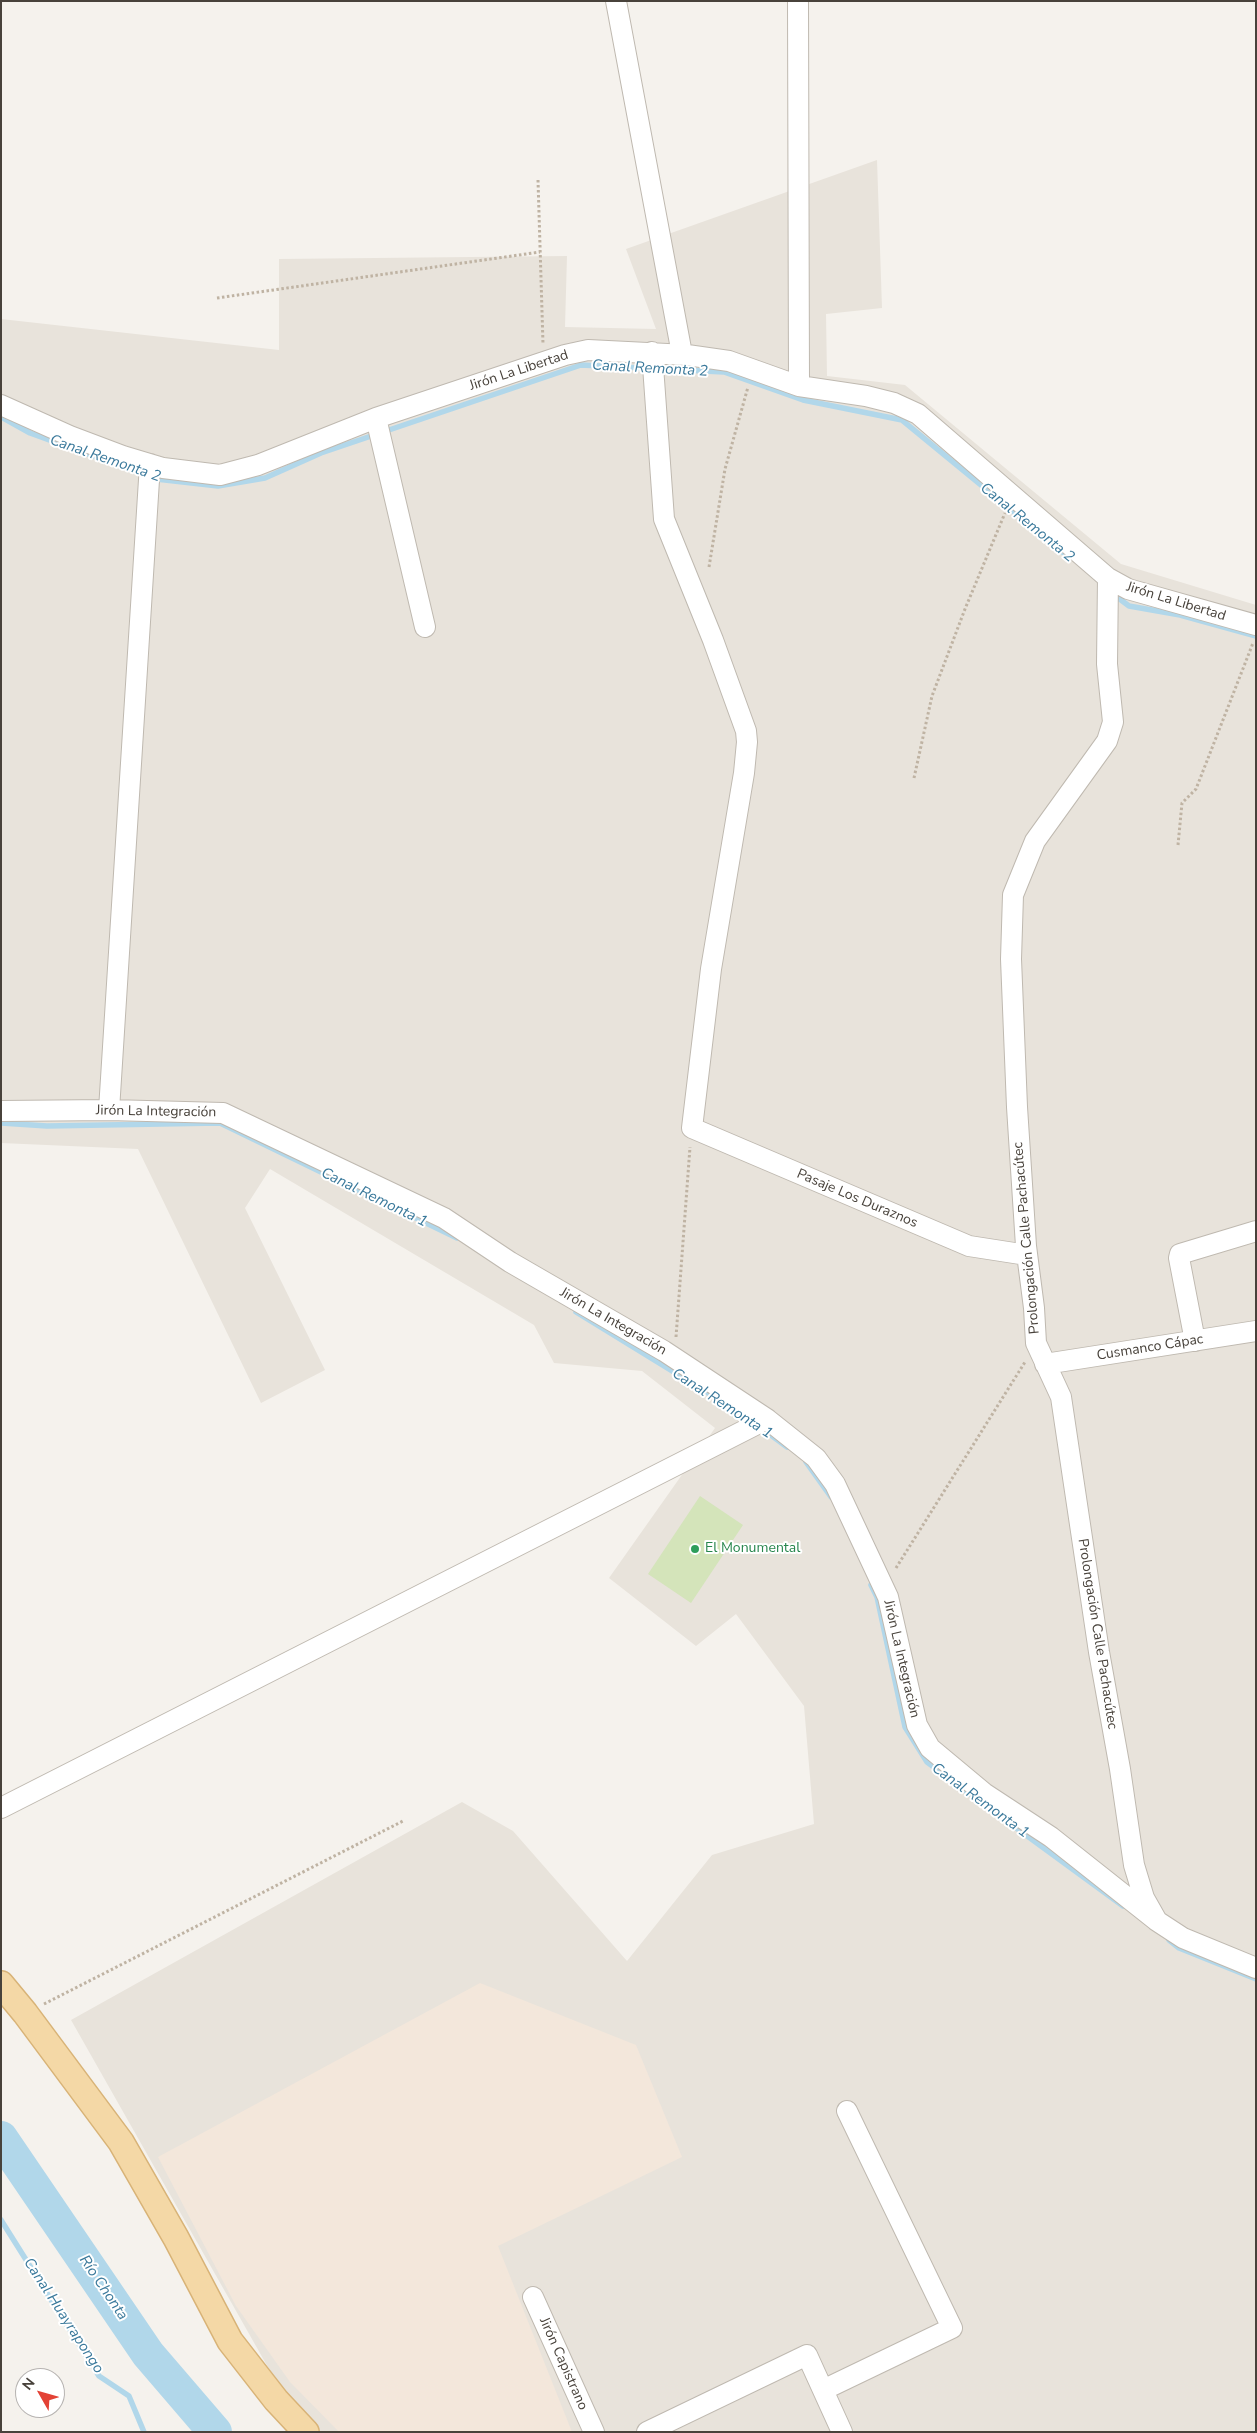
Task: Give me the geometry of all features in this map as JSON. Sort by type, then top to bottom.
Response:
[{"type":"main road","points":[[1,1984],[25,2013],[121,2142],[176,2238],[230,2341],[276,2400],[306,2432]]},
{"type":"street","points":[[616,1],[682,354]]},
{"type":"street","points":[[798,1],[798,386]]},
{"type":"street","name":"Jirón La Libertad","points":[[1,405],[70,436],[150,464],[163,468],[220,475],[258,465],[376,418],[543,362],[588,350],[682,354],[730,361],[798,386],[885,401],[918,414],[1108,578],[1128,589],[1256,625]]},
{"type":"street","points":[[652,352],[664,519],[714,640],[746,731],[747,742],[744,773],[711,969],[692,1128]]},
{"type":"street","points":[[376,418],[425,627]]},
{"type":"street","points":[[109,1110],[150,464]]},
{"type":"street","name":"Prolongación Calle Pachacútec","points":[[1108,578],[1107,664],[1113,722],[1107,741],[1034,841],[1013,895],[1012,960],[1017,1107],[1027,1254],[1034,1308],[1036,1344],[1061,1397],[1098,1652],[1120,1769],[1134,1865],[1144,1898],[1157,1921],[1183,1938],[1256,1968]]},
{"type":"street","name":"Jirón La Integración","points":[[1,1111],[109,1110],[223,1113],[444,1218],[510,1262],[674,1358],[767,1419],[816,1458],[834,1484],[888,1597],[917,1725],[930,1748],[984,1793],[1051,1837],[1157,1921]]},
{"type":"street","name":"Pasaje Los Duraznos","points":[[692,1128],[969,1246],[1027,1254]]},
{"type":"street","points":[[1196,1341],[1179,1258],[1180,1254],[1256,1231]]},
{"type":"street","name":"Cusmanco Cápac","points":[[1045,1364],[1256,1331]]},
{"type":"street","points":[[1,1808],[767,1419]]},
{"type":"street","points":[[823,2390],[952,2328],[847,2111]]},
{"type":"street","name":"Jirón Capistrano","points":[[533,2297],[594,2432]]},
{"type":"street","points":[[647,2432],[806,2355],[842,2432]]},
{"type":"path","points":[[538,180],[543,362]]},
{"type":"path","points":[[217,298],[540,252]]},
{"type":"path","points":[[709,567],[725,469],[753,369]]},
{"type":"path","points":[[914,778],[932,696],[964,609],[1012,494]]},
{"type":"path","points":[[1178,845],[1182,803],[1196,789],[1256,636]]},
{"type":"path","points":[[674,1358],[692,1128]]},
{"type":"path","points":[[884,1588],[1036,1344]]},
{"type":"path","points":[[25,2013],[403,1821]]},
{"type":"shaded area","points":[[877,160],[882,308],[826,314],[827,376],[905,385],[1121,564],[1256,605],[1256,2432],[314,2432],[286,2399],[71,2020],[462,1802],[513,1831],[627,1961],[712,1855],[814,1824],[804,1706],[736,1614],[696,1646],[609,1578],[715,1428],[642,1371],[554,1363],[534,1325],[270,1169],[245,1208],[325,1370],[261,1403],[138,1149],[1,1143],[1,319],[279,350],[279,259],[567,256],[565,327],[656,329],[626,249]]},
{"type":"shaded area","points":[[480,1983],[636,2045],[682,2157],[498,2246],[572,2432],[339,2432],[290,2382],[236,2306],[158,2157]]},
{"type":"green space","name":"El Monumental","points":[[700,1496],[743,1525],[691,1603],[648,1574]]},
{"type":"waterway","name":"Canal Remonta 2","points":[[1,417],[30,433],[156,479],[218,486],[265,478],[321,453],[581,365],[724,372],[803,400],[902,420],[1070,558]]},
{"type":"waterway","name":"Canal Remonta 2","points":[[1113,594],[1129,606],[1180,615],[1256,636]]},
{"type":"waterway","name":"Canal Remonta 1","points":[[1,1123],[47,1126],[220,1123],[457,1238]]},
{"type":"waterway","name":"Canal Remonta 1","points":[[576,1312],[734,1409]]},
{"type":"waterway","name":"Canal Remonta 1","points":[[760,1427],[787,1447]]},
{"type":"waterway","name":"Canal Remonta 1","points":[[806,1462],[831,1497]]},
{"type":"waterway","name":"Canal Remonta 1","points":[[871,1585],[877,1597],[905,1727],[927,1762],[970,1794]]},
{"type":"waterway","name":"Canal Remonta 1","points":[[989,1808],[1123,1906]]},
{"type":"waterway","name":"Canal Remonta 1","points":[[1169,1940],[1179,1948],[1256,1979]]},
{"type":"waterway","name":"Río Chonta","points":[[1,2138],[148,2354],[215,2432]]},
{"type":"waterway","name":"Canal Huayrapongo","points":[[1,2220],[99,2376],[129,2396],[144,2432]]},
{"type":"place","name":"El Monumental","points":[[695,1549]]}]
